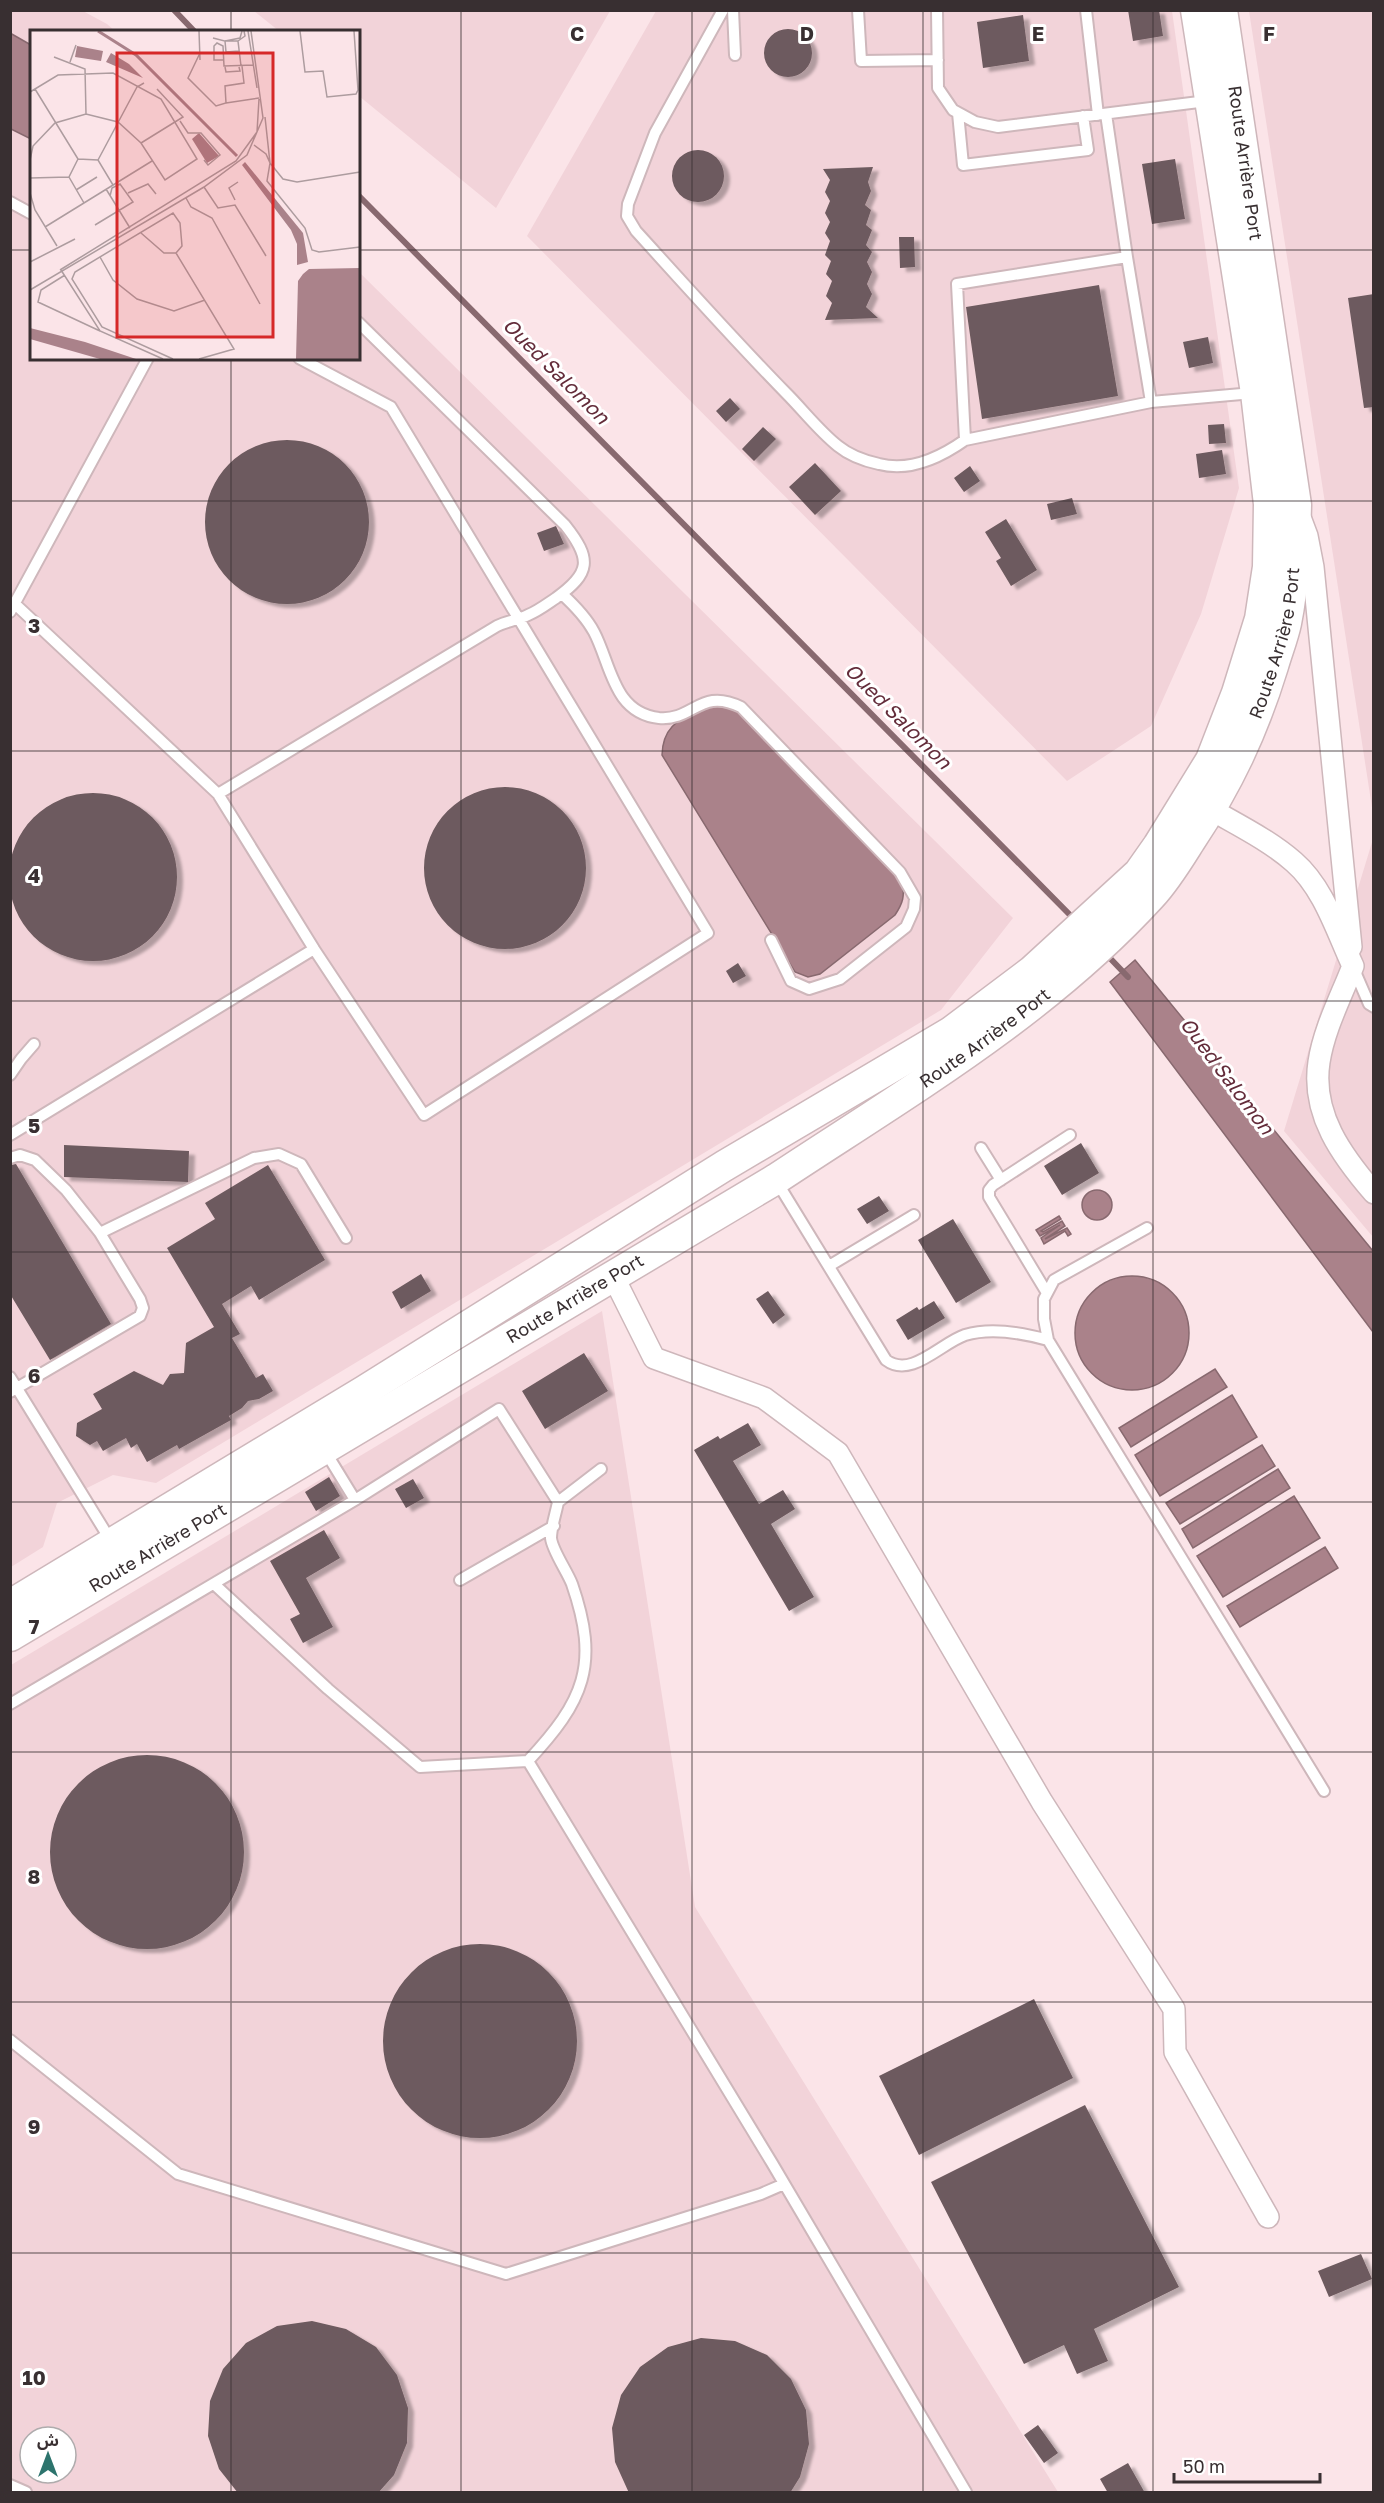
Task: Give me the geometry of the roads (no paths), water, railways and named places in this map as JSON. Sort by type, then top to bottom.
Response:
[{"type":"street","name":"Route Arrière Port","points":[[10,1605],[113,1544],[613,1276],[776,1179],[1007,1025],[1068,958],[1119,910],[1139,873],[1210,760],[1237,693],[1260,619],[1268,567],[1269,504],[1256,393],[1197,10]]},
{"type":"street","name":"Route Arrière Port","points":[[1119,910],[1152,895],[1212,810],[1231,774],[1262,702],[1286,624],[1294,567],[1296,506],[1222,10]]},
{"type":"street","points":[[1296,506],[1307,536],[1313,567],[1353,966],[1331,1021],[1319,1062],[1319,1093],[1327,1127],[1346,1160],[1374,1193]]},
{"type":"street","points":[[1212,810],[1274,846],[1296,863],[1320,892],[1353,966]]},
{"type":"street","name":"Route Arrière Port","points":[[10,1636],[316,1437],[724,1166],[951,1032],[1068,958]]},
{"type":"street","points":[[613,1276],[654,1358],[764,1398],[838,1453],[1042,1802],[1174,2008],[1175,2052],[1268,2217]]},
{"type":"lane","points":[[723,10],[655,133],[628,204],[627,216],[631,225],[755,361],[838,446],[855,457],[880,465],[897,467],[944,455],[965,440],[1151,402],[1256,393]]},
{"type":"lane","points":[[733,10],[735,55]]},
{"type":"lane","points":[[858,10],[861,61],[938,60]]},
{"type":"lane","points":[[937,10],[938,88],[953,110],[975,122],[998,127],[1210,100]]},
{"type":"lane","points":[[1086,10],[1151,402]]},
{"type":"lane","points":[[958,113],[963,165],[1088,150],[1083,117]]},
{"type":"lane","points":[[10,202],[30,213]]},
{"type":"lane","points":[[965,440],[957,284],[1127,257]]},
{"type":"lane","points":[[218,794],[497,626],[535,613],[574,585],[581,576],[584,555],[572,534],[536,495],[360,324]]},
{"type":"lane","points":[[147,360],[12,607],[218,794],[314,948],[424,1115],[708,933],[391,407],[303,360]]},
{"type":"lane","points":[[562,594],[585,618],[594,632],[613,682],[632,707],[658,718],[677,716],[706,701],[730,702],[741,707],[900,872],[915,898],[914,909],[906,927],[840,979],[809,989],[791,981],[771,940]]},
{"type":"lane","points":[[10,1135],[314,948]]},
{"type":"lane","points":[[1353,966],[1369,1004],[1374,1008]]},
{"type":"lane","points":[[10,1075],[34,1044]]},
{"type":"lane","points":[[1047,1293],[990,1197],[989,1190],[1070,1135]]},
{"type":"lane","points":[[981,1148],[1001,1180]]},
{"type":"lane","points":[[10,1158],[20,1155],[35,1160],[66,1190],[100,1233],[140,1299],[142,1312],[140,1316],[14,1390]]},
{"type":"lane","points":[[100,1233],[254,1158],[279,1155],[301,1164],[346,1238]]},
{"type":"lane","points":[[776,1179],[886,1360],[894,1366],[903,1367],[915,1362],[965,1335],[1019,1332],[1048,1340]]},
{"type":"lane","points":[[829,1266],[914,1215]]},
{"type":"lane","points":[[1147,1228],[1054,1280],[1044,1299],[1044,1319],[1048,1340],[1324,1791]]},
{"type":"lane","points":[[1039,1279],[1054,1280]]},
{"type":"lane","points":[[10,1377],[14,1390],[113,1544]]},
{"type":"lane","points":[[10,1704],[355,1500],[499,1409],[558,1502],[551,1539],[571,1583],[585,1631],[585,1663],[576,1699],[552,1736],[528,1761],[420,1767],[328,1689],[214,1584]]},
{"type":"lane","points":[[316,1437],[355,1500]]},
{"type":"lane","points":[[558,1502],[601,1469]]},
{"type":"lane","points":[[460,1580],[554,1526]]},
{"type":"lane","points":[[528,1761],[784,2184],[966,2493]]},
{"type":"lane","points":[[10,2040],[178,2174],[506,2274],[761,2194],[784,2184]]},
{"type":"lane","points":[[10,2485],[26,2493]]},
{"type":"water","points":[[10,33],[30,44],[30,138],[11,129]]},
{"type":"water","points":[[712,702],[729,704],[741,713],[902,882],[903,899],[895,915],[820,974],[808,977],[795,972],[662,755],[663,744],[671,728]]},
{"type":"water","points":[[1135,960],[1373,1251],[1373,1332],[1110,982]]},
{"type":"water","points":[[1097,1190],[1108,1194],[1112,1205],[1108,1216],[1097,1220],[1086,1216],[1082,1205],[1086,1194]]},
{"type":"water","points":[[1059,1216],[1061,1219],[1041,1231],[1062,1221],[1065,1226],[1045,1239],[1067,1228],[1071,1234],[1068,1236],[1065,1231],[1044,1244],[1041,1238],[1060,1225],[1040,1236],[1036,1230]]},
{"type":"water","points":[[1132,1276],[1154,1281],[1172,1293],[1184,1311],[1189,1333],[1184,1355],[1172,1373],[1154,1385],[1132,1390],[1110,1385],[1092,1373],[1080,1355],[1075,1333],[1080,1311],[1092,1293],[1110,1281]]},
{"type":"water","points":[[1215,1369],[1227,1387],[1131,1447],[1119,1428]]},
{"type":"water","points":[[1232,1395],[1257,1437],[1160,1496],[1135,1455]]},
{"type":"water","points":[[1262,1445],[1275,1466],[1180,1524],[1166,1503]]},
{"type":"water","points":[[1278,1469],[1290,1488],[1193,1548],[1182,1529]]},
{"type":"water","points":[[1294,1496],[1320,1538],[1223,1597],[1197,1556]]},
{"type":"water","points":[[1325,1547],[1338,1568],[1240,1627],[1227,1606]]},
{"type":"waterway","name":"Oued Salomon","points":[[174,10],[193,30]]},
{"type":"waterway","name":"Oued Salomon","points":[[360,197],[1075,920]]},
{"type":"waterway","name":"Oued Salomon","points":[[1106,954],[1128,977]]}]
